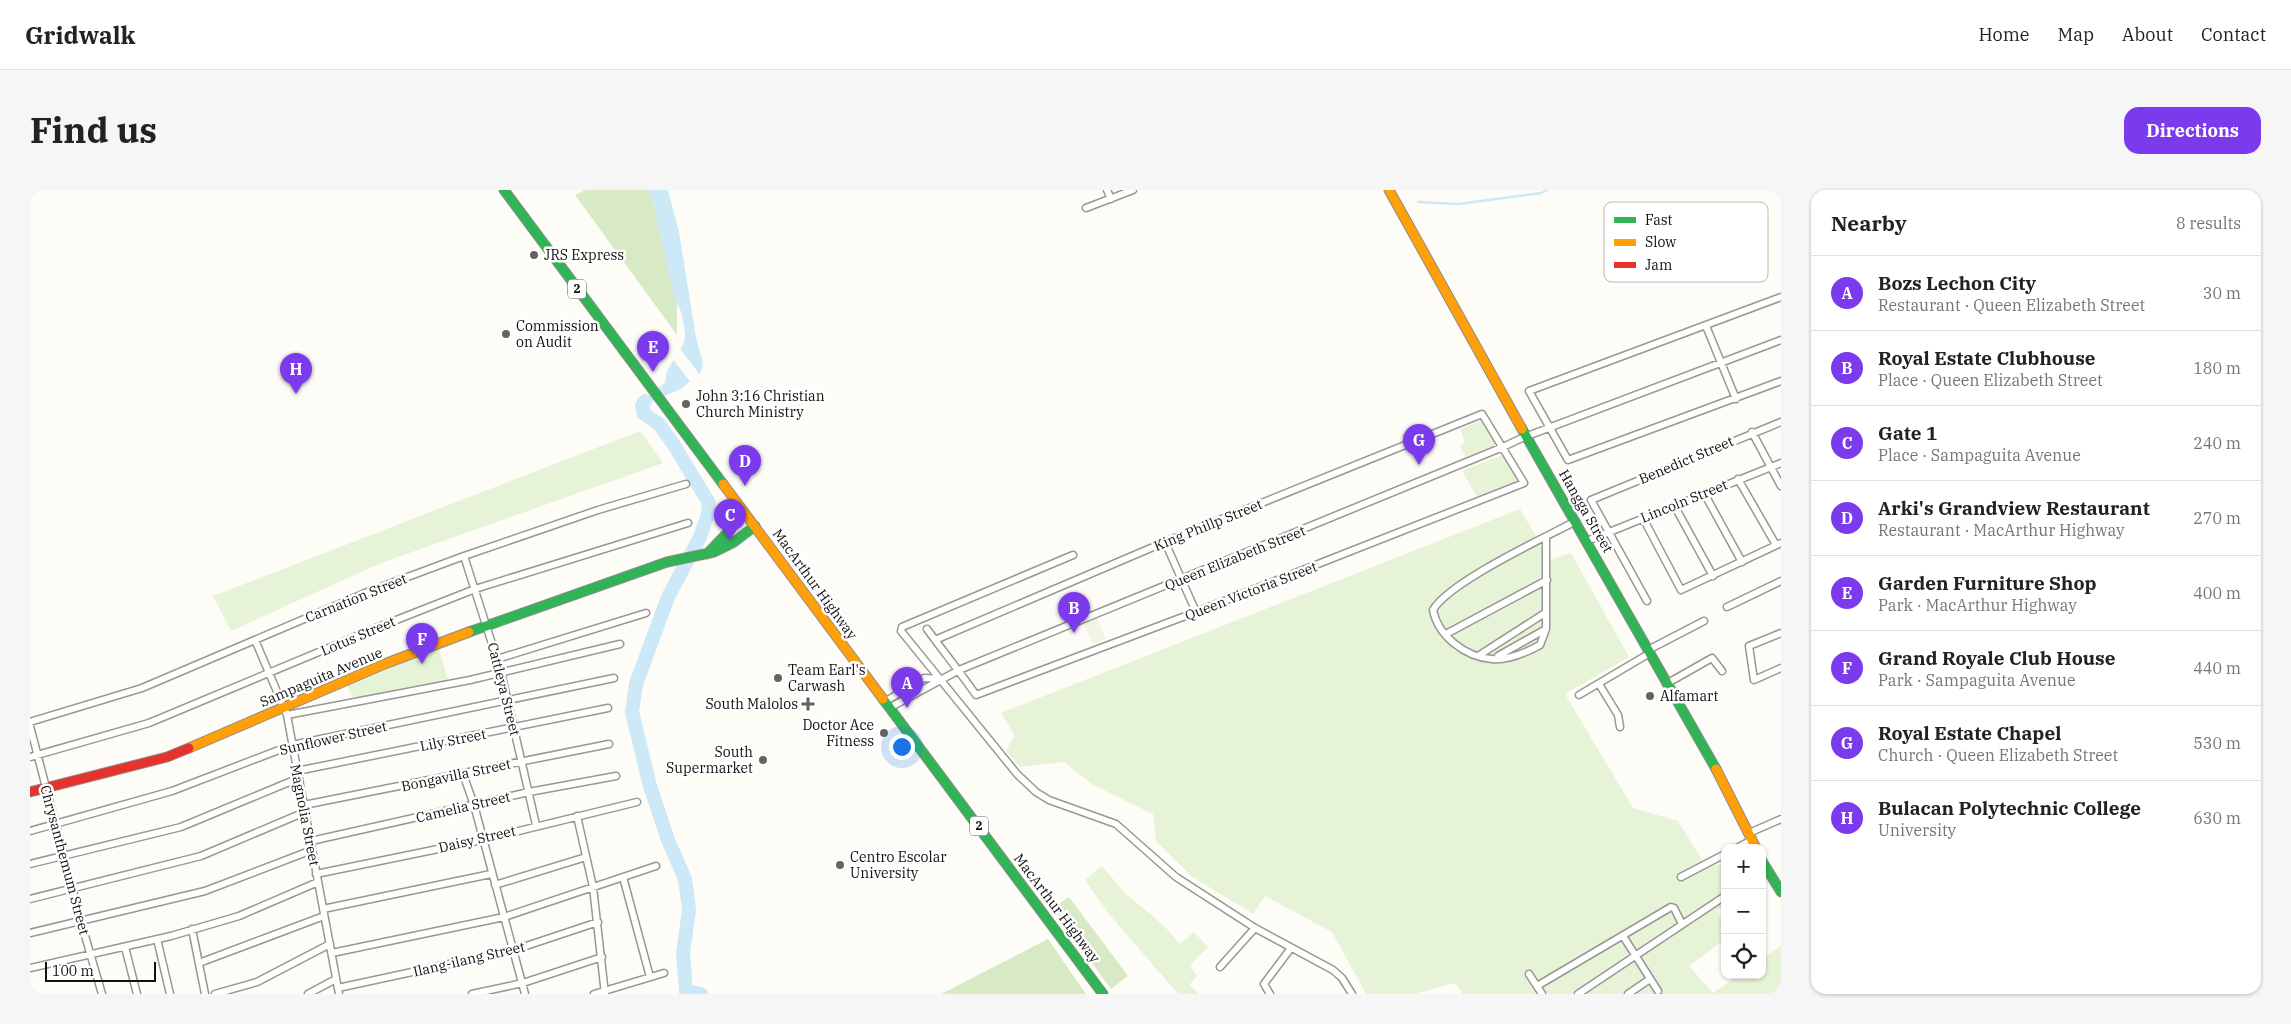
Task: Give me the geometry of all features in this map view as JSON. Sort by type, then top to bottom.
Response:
[{"type":"main road","name":"MacArthur Highway","points":[[504,190],[1103,994]]},
{"type":"main road","name":"Hangga Street","points":[[1389,190],[1451,304],[1715,768],[1752,840]]},
{"type":"main road","points":[[704,555],[730,530],[743,511]]},
{"type":"main road","name":"Sampaguita Avenue","points":[[30,792],[167,757],[286,711],[387,662],[487,625],[682,559],[704,555],[730,545],[755,526]]},
{"type":"main road","points":[[1766,870],[1781,892]]},
{"type":"street","points":[[1107,190],[1111,200]]},
{"type":"street","points":[[1086,208],[1133,190]]},
{"type":"street","points":[[1781,297],[1529,391],[1551,426],[1568,460],[1736,399],[1781,380]]},
{"type":"street","points":[[1706,326],[1736,399]]},
{"type":"street","name":"Queen Elizabeth Street","points":[[888,704],[913,694],[959,670],[1551,426],[1781,340]]},
{"type":"street","name":"King Phillp Street","points":[[935,640],[1165,542],[1482,414],[1503,447]]},
{"type":"street","name":"Benedict Street","points":[[1608,532],[1591,500],[1752,432],[1781,422]]},
{"type":"street","points":[[1752,432],[1781,486]]},
{"type":"street","name":"Queen Victoria Street","points":[[959,670],[976,694],[1196,612],[1524,484],[1503,447]]},
{"type":"street","name":"Lincoln Street","points":[[1587,541],[1781,463]]},
{"type":"street","points":[[1643,518],[1681,590],[1778,544],[1738,479]]},
{"type":"street","name":"Carnation Street","points":[[30,722],[142,688],[370,591],[464,556],[598,510],[686,484]]},
{"type":"street","points":[[1704,493],[1742,562]]},
{"type":"street","points":[[1674,505],[1713,576]]},
{"type":"street","points":[[1546,537],[1546,629],[1540,645],[1526,652],[1493,660],[1459,648],[1436,623],[1433,610],[1438,602],[1476,575],[1546,537],[1576,521]]},
{"type":"street","name":"Lotus Street","points":[[30,757],[149,723],[381,626],[475,589],[688,523]]},
{"type":"street","points":[[1608,532],[1646,601]]},
{"type":"street","points":[[1165,542],[1196,612]]},
{"type":"street","name":"Cattleya Street","points":[[464,556],[501,672],[536,825]]},
{"type":"street","points":[[1073,556],[902,627],[901,630],[1017,774],[1036,792],[1064,806],[1116,824],[1176,877],[1255,928],[1333,970],[1342,978],[1352,994]]},
{"type":"street","points":[[1446,634],[1547,580]]},
{"type":"street","points":[[1727,607],[1781,581]]},
{"type":"street","points":[[497,659],[646,612]]},
{"type":"street","points":[[1478,656],[1545,613]]},
{"type":"street","points":[[1579,694],[1704,621]]},
{"type":"street","points":[[927,629],[959,670]]},
{"type":"street","points":[[1493,660],[1546,629]]},
{"type":"street","points":[[1781,633],[1749,646],[1754,680],[1781,668]]},
{"type":"street","name":"Magnolia Street","points":[[255,640],[286,711],[338,991]]},
{"type":"street","points":[[286,711],[470,680],[620,644]]},
{"type":"street","points":[[1666,684],[1712,658],[1722,671]]},
{"type":"street","name":"Queen Elizabeth Street","points":[[888,704],[908,686],[929,677],[942,679]]},
{"type":"street","name":"Sunflower Street","points":[[30,831],[172,791],[292,745],[614,678]]},
{"type":"street","points":[[1599,684],[1618,715],[1620,727]]},
{"type":"street","points":[[908,686],[913,694]]},
{"type":"street","name":"Lily Street","points":[[30,864],[181,827],[298,775],[608,708]]},
{"type":"street","name":"Chrysanthemum Street","points":[[30,726],[72,889],[102,994]]},
{"type":"street","name":"Bongavilla Street","points":[[30,899],[201,856],[304,808],[609,744]]},
{"type":"street","points":[[463,774],[474,805],[482,840],[526,994]]},
{"type":"street","name":"Camelia Street","points":[[310,841],[529,792],[616,776]]},
{"type":"street","name":"Daisy Street","points":[[316,874],[482,840],[536,825],[638,802]]},
{"type":"street","points":[[577,816],[594,888],[605,992]]},
{"type":"street","points":[[1752,840],[1781,819]]},
{"type":"street","points":[[30,933],[205,891],[312,850]]},
{"type":"street","points":[[1682,877],[1721,856]]},
{"type":"street","points":[[495,885],[586,857]]},
{"type":"street","points":[[332,953],[504,917],[656,866]]},
{"type":"street","points":[[199,963],[324,913],[492,874]]},
{"type":"street","points":[[623,877],[650,977]]},
{"type":"street","points":[[30,968],[90,956],[239,916],[318,882]]},
{"type":"street","points":[[1578,994],[1721,899]]},
{"type":"street","points":[[1537,986],[1671,908],[1674,908],[1682,924]]},
{"type":"street","name":"Ilang-ilang Street","points":[[338,991],[514,950],[598,922]]},
{"type":"street","points":[[1220,967],[1255,928]]},
{"type":"street","points":[[192,929],[205,994]]},
{"type":"street","points":[[1623,936],[1658,991]]},
{"type":"street","points":[[157,939],[170,994]]},
{"type":"street","points":[[215,994],[257,982],[330,944]]},
{"type":"street","points":[[125,947],[137,994]]},
{"type":"street","points":[[1270,994],[1264,984],[1292,948]]},
{"type":"street","points":[[472,994],[523,983],[602,957]]},
{"type":"street","points":[[594,994],[664,973]]},
{"type":"street","points":[[1529,974],[1542,994]]},
{"type":"street","points":[[308,994],[336,979]]},
{"type":"street","points":[[1628,994],[1650,979]]},
{"type":"green space","points":[[585,190],[650,190],[677,302],[677,335],[575,195]]},
{"type":"green space","points":[[1483,420],[1497,444],[1465,457],[1460,445],[1465,442],[1460,429]]},
{"type":"green space","points":[[640,431],[663,463],[381,563],[231,631],[213,596]]},
{"type":"green space","points":[[1505,454],[1518,480],[1477,497],[1462,471]]},
{"type":"green space","points":[[1520,509],[1550,560],[1571,553],[1629,657],[1565,694],[1633,808],[1678,821],[1706,866],[1721,864],[1721,908],[1716,911],[1721,918],[1721,942],[1689,966],[1713,993],[1733,979],[1766,979],[1766,956],[1781,946],[1781,994],[1463,994],[1455,983],[1415,994],[1366,994],[1332,932],[1265,896],[1253,914],[1191,876],[1156,841],[1153,814],[1093,785],[1064,762],[1020,767],[1006,750],[1015,736],[1001,713]]},
{"type":"green space","points":[[1096,616],[1106,639],[1093,644],[1083,621]]},
{"type":"green space","points":[[439,648],[448,680],[354,699],[347,686]]},
{"type":"green space","points":[[1102,866],[1125,893],[1164,926],[1180,944],[1194,932],[1208,947],[1190,965],[1197,976],[1189,985],[1199,994],[1178,994],[1109,914],[1085,880]]},
{"type":"green space","points":[[1069,897],[1128,976],[1111,989],[1052,909]]},
{"type":"green space","points":[[1048,939],[1086,994],[941,994]]},
{"type":"water","points":[[650,190],[668,190],[679,232],[696,338],[703,363],[701,372],[681,389],[648,403],[646,410],[650,416],[645,419],[641,413],[640,402],[665,383],[667,371],[684,343],[685,334],[682,314],[675,299]]},
{"type":"pier","points":[[679,347],[700,375],[692,384],[672,358]]},
{"type":"waterway","points":[[1418,202],[1459,204],[1541,193],[1547,190]]},
{"type":"waterway","points":[[645,401],[642,406],[644,414],[659,424],[709,503],[708,514],[700,537],[668,597],[636,684],[632,712],[650,786],[668,840],[685,879],[689,910],[683,953],[686,991],[701,994]]},
{"type":"traffic: fast","points":[[504,190],[723,484]]},
{"type":"traffic: fast","points":[[1522,429],[1716,769]]},
{"type":"traffic: fast","points":[[707,554],[730,530],[743,511]]},
{"type":"traffic: fast","points":[[469,632],[667,562],[714,552],[734,542],[755,526]]},
{"type":"traffic: fast","points":[[883,699],[1103,994]]},
{"type":"traffic: fast","points":[[1766,868],[1781,892]]},
{"type":"traffic: slow","points":[[1389,190],[1522,429]]},
{"type":"traffic: slow","points":[[723,484],[883,699]]},
{"type":"traffic: slow","points":[[189,748],[387,663],[469,632]]},
{"type":"traffic: slow","points":[[1716,769],[1754,844]]},
{"type":"traffic: jam","points":[[30,792],[167,757],[189,748]]},
{"type":"place","name":"JRS Express","points":[[534,255]]},
{"type":"place","name":"Commission on Audit","points":[[506,334]]},
{"type":"place","name":"Garden Furniture Shop","points":[[653,372]]},
{"type":"place","name":"Bulacan Polytechnic College","points":[[296,394]]},
{"type":"place","name":"John 3:16 Christian Church Ministry","points":[[686,404]]},
{"type":"place","name":"Royal Estate Chapel","points":[[1419,465]]},
{"type":"place","name":"Arki's Grandview Restaurant","points":[[745,486]]},
{"type":"place","name":"Gate 1","points":[[730,540]]},
{"type":"place","name":"Royal Estate Clubhouse","points":[[1074,633]]},
{"type":"place","name":"Grand Royale Club House","points":[[422,664]]},
{"type":"place","name":"Team Earl's Carwash","points":[[778,678]]},
{"type":"place","name":"Alfamart","points":[[1650,696]]},
{"type":"place","name":"South Malolos","points":[[808,704]]},
{"type":"place","name":"Bozs Lechon City","points":[[907,708]]},
{"type":"place","name":"Doctor Ace Fitness","points":[[884,733]]},
{"type":"place","name":"South Supermarket","points":[[763,760]]},
{"type":"place","name":"Centro Escolar University","points":[[840,865]]}]
